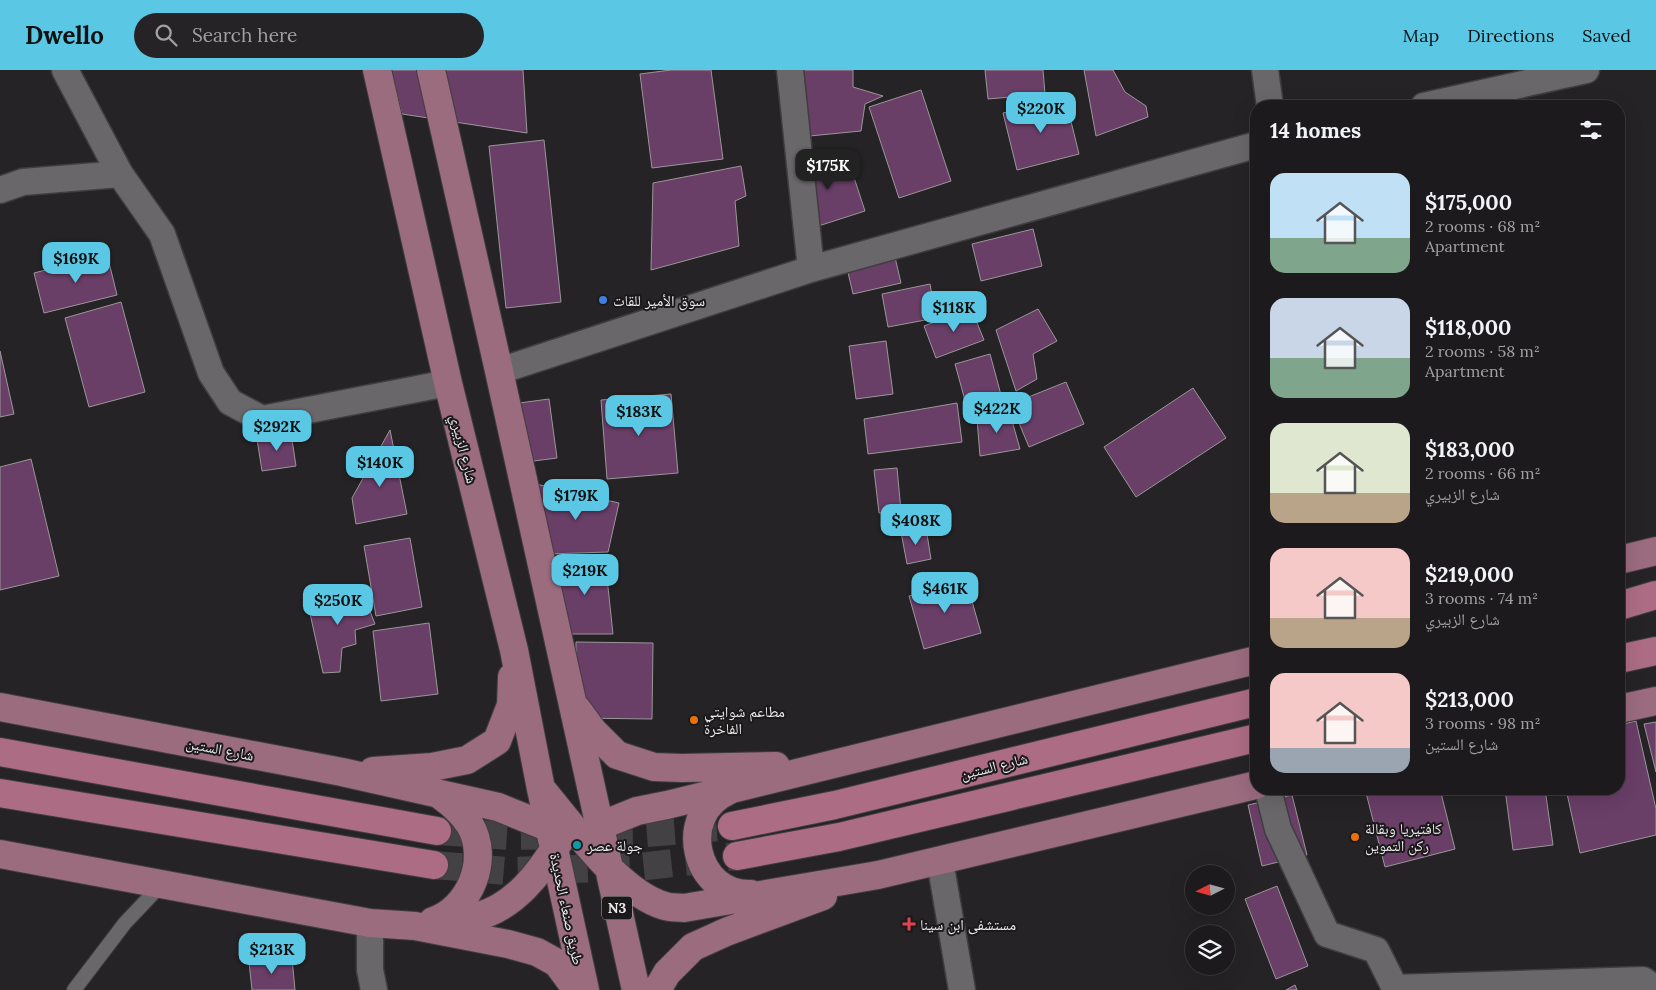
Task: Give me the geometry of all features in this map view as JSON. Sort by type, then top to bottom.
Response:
[{"type":"highway","points":[[1625,599],[1651,597]]},
{"type":"highway","points":[[1625,604],[1651,597]]},
{"type":"highway","points":[[1625,658],[1656,651]]},
{"type":"highway","name":"شارع الستين","points":[[732,826],[835,805],[1250,703]]},
{"type":"highway","points":[[737,856],[839,837],[1250,739]]},
{"type":"highway","points":[[0,752],[437,831]]},
{"type":"highway","points":[[0,793],[434,865]]},
{"type":"main road","name":"شارع الزبيري","points":[[377,70],[448,383],[514,650],[541,789],[571,838]]},
{"type":"main road","points":[[431,70],[500,371],[588,775],[571,838],[588,870],[619,915]]},
{"type":"main road","points":[[1625,559],[1656,551]]},
{"type":"main road","points":[[342,772],[432,768],[467,760],[497,742],[510,705],[514,650]]},
{"type":"main road","points":[[415,926],[476,917],[512,901],[571,838],[637,811],[1250,661]]},
{"type":"main road","points":[[571,699],[593,731],[617,755],[654,767],[825,766]]},
{"type":"main road","points":[[1625,708],[1656,701]]},
{"type":"main road","name":"شارع الستين","points":[[0,707],[342,772],[498,807],[571,838]]},
{"type":"main road","points":[[609,869],[645,897],[665,906],[684,908],[878,875],[940,862],[1250,786]]},
{"type":"main road","points":[[739,787],[725,792],[712,802],[703,815],[698,831],[697,847],[702,864],[712,879],[726,889],[744,894],[762,894]]},
{"type":"main road","points":[[415,926],[436,921],[455,909],[469,891],[477,870],[477,848],[471,826],[458,808],[440,795]]},
{"type":"main road","name":"N3","points":[[571,838],[609,869],[636,990]]},
{"type":"main road","name":"طريق صنعاء الحديدة","points":[[571,838],[572,885],[569,916],[585,990]]},
{"type":"main road","points":[[0,854],[370,923],[415,926],[508,944],[537,952],[557,964],[577,990]]},
{"type":"main road","points":[[657,990],[667,973],[693,947],[726,932],[878,875]]},
{"type":"street","points":[[65,70],[120,174],[162,234],[212,373],[230,402],[262,419],[448,383]]},
{"type":"street","points":[[790,70],[811,269]]},
{"type":"street","points":[[1265,70],[1269,100]]},
{"type":"street","points":[[1451,100],[1586,70]]},
{"type":"street","points":[[500,371],[811,269],[1250,147]]},
{"type":"street","points":[[0,190],[23,182],[120,174]]},
{"type":"street","points":[[1270,795],[1278,829],[1327,934],[1376,950],[1395,988],[1643,980],[1656,990]]},
{"type":"street","points":[[940,862],[962,990]]},
{"type":"street","points":[[370,923],[370,970],[374,990]]},
{"type":"lane","points":[[74,990],[125,923],[162,884]]},
{"type":"building","points":[[391,70],[523,70],[527,133],[402,114]]},
{"type":"building","points":[[671,70],[711,70],[723,159],[652,168],[640,74]]},
{"type":"building","points":[[782,70],[853,70],[853,87],[883,96],[865,104],[861,131],[789,138]]},
{"type":"building","points":[[985,70],[1043,70],[1045,94],[988,99]]},
{"type":"building","points":[[1084,70],[1113,70],[1125,92],[1146,106],[1148,117],[1096,136]]},
{"type":"building","points":[[921,90],[951,181],[899,198],[869,107]]},
{"type":"building","points":[[1065,97],[1079,154],[1017,170],[1003,113]]},
{"type":"building","points":[[544,140],[561,302],[506,308],[489,146]]},
{"type":"building","points":[[846,153],[865,211],[809,229],[790,172]]},
{"type":"building","points":[[741,166],[746,196],[735,201],[739,246],[651,270],[653,183]]},
{"type":"building","points":[[1033,229],[1042,266],[981,281],[972,244]]},
{"type":"building","points":[[894,253],[901,283],[853,294],[846,264]]},
{"type":"building","points":[[107,254],[117,295],[44,313],[34,273]]},
{"type":"building","points":[[930,284],[936,318],[888,327],[882,294]]},
{"type":"building","points":[[121,302],[145,392],[89,407],[65,318]]},
{"type":"building","points":[[971,308],[984,340],[936,358],[924,326]]},
{"type":"building","points":[[1038,309],[1057,341],[1033,354],[1037,379],[1016,391],[996,330]]},
{"type":"building","points":[[886,341],[893,394],[856,399],[849,346]]},
{"type":"building","points":[[0,351],[14,414],[0,417]]},
{"type":"building","points":[[990,354],[1004,406],[969,415],[955,364]]},
{"type":"building","points":[[1066,382],[1084,424],[1029,447],[1011,404]]},
{"type":"building","points":[[1193,388],[1226,438],[1136,497],[1104,447]]},
{"type":"building","points":[[671,394],[678,473],[607,479],[601,400]]},
{"type":"building","points":[[549,399],[557,458],[526,462],[519,403]]},
{"type":"building","points":[[957,403],[962,442],[868,454],[864,419]]},
{"type":"building","points":[[1009,410],[1020,449],[980,456],[977,419]]},
{"type":"building","points":[[390,430],[407,514],[356,524],[352,498]]},
{"type":"building","points":[[291,433],[296,466],[262,471],[257,439]]},
{"type":"building","points":[[31,459],[59,576],[0,590],[0,467]]},
{"type":"building","points":[[897,468],[901,511],[879,513],[874,470]]},
{"type":"building","points":[[536,484],[619,503],[608,552],[548,554]]},
{"type":"building","points":[[926,528],[931,559],[907,564],[901,532]]},
{"type":"building","points":[[410,538],[422,607],[376,616],[364,546]]},
{"type":"building","points":[[554,559],[605,559],[613,634],[569,634]]},
{"type":"building","points":[[966,580],[981,633],[924,649],[909,596]]},
{"type":"building","points":[[362,591],[375,624],[355,630],[356,644],[342,648],[340,672],[323,673],[308,604]]},
{"type":"building","points":[[429,623],[438,694],[381,701],[373,631]]},
{"type":"building","points":[[576,642],[653,643],[652,719],[575,718]]},
{"type":"building","points":[[1636,721],[1656,809],[1656,835],[1580,853],[1567,795],[1625,795],[1625,724]]},
{"type":"building","points":[[1656,722],[1656,772],[1644,724]]},
{"type":"building","points":[[1292,795],[1307,855],[1262,866],[1248,805]]},
{"type":"building","points":[[1367,795],[1442,795],[1455,849],[1385,867]]},
{"type":"building","points":[[1506,795],[1546,795],[1553,845],[1513,850]]},
{"type":"building","points":[[1277,886],[1308,966],[1276,979],[1245,899]]},
{"type":"building","points":[[292,958],[295,990],[252,990],[249,962]]},
{"type":"building","points":[[1295,985],[1297,990],[1286,990]]},
{"type":"tunnel","points":[[437,831],[512,836],[635,834],[732,826]]},
{"type":"tunnel","points":[[434,865],[507,871],[638,867],[737,856]]},
{"type":"place","name":"سوق الأمير للقات","points":[[603,300]]},
{"type":"place","name":"مطاعم شوايتي الفاخرة","points":[[694,720]]},
{"type":"place","name":"كافتيريا وبقالة ركن التموين","points":[[1355,837]]},
{"type":"place","name":"جولة عصر","points":[[577,845]]},
{"type":"place","name":"مستشفى ابن سينا","points":[[909,924]]}]
